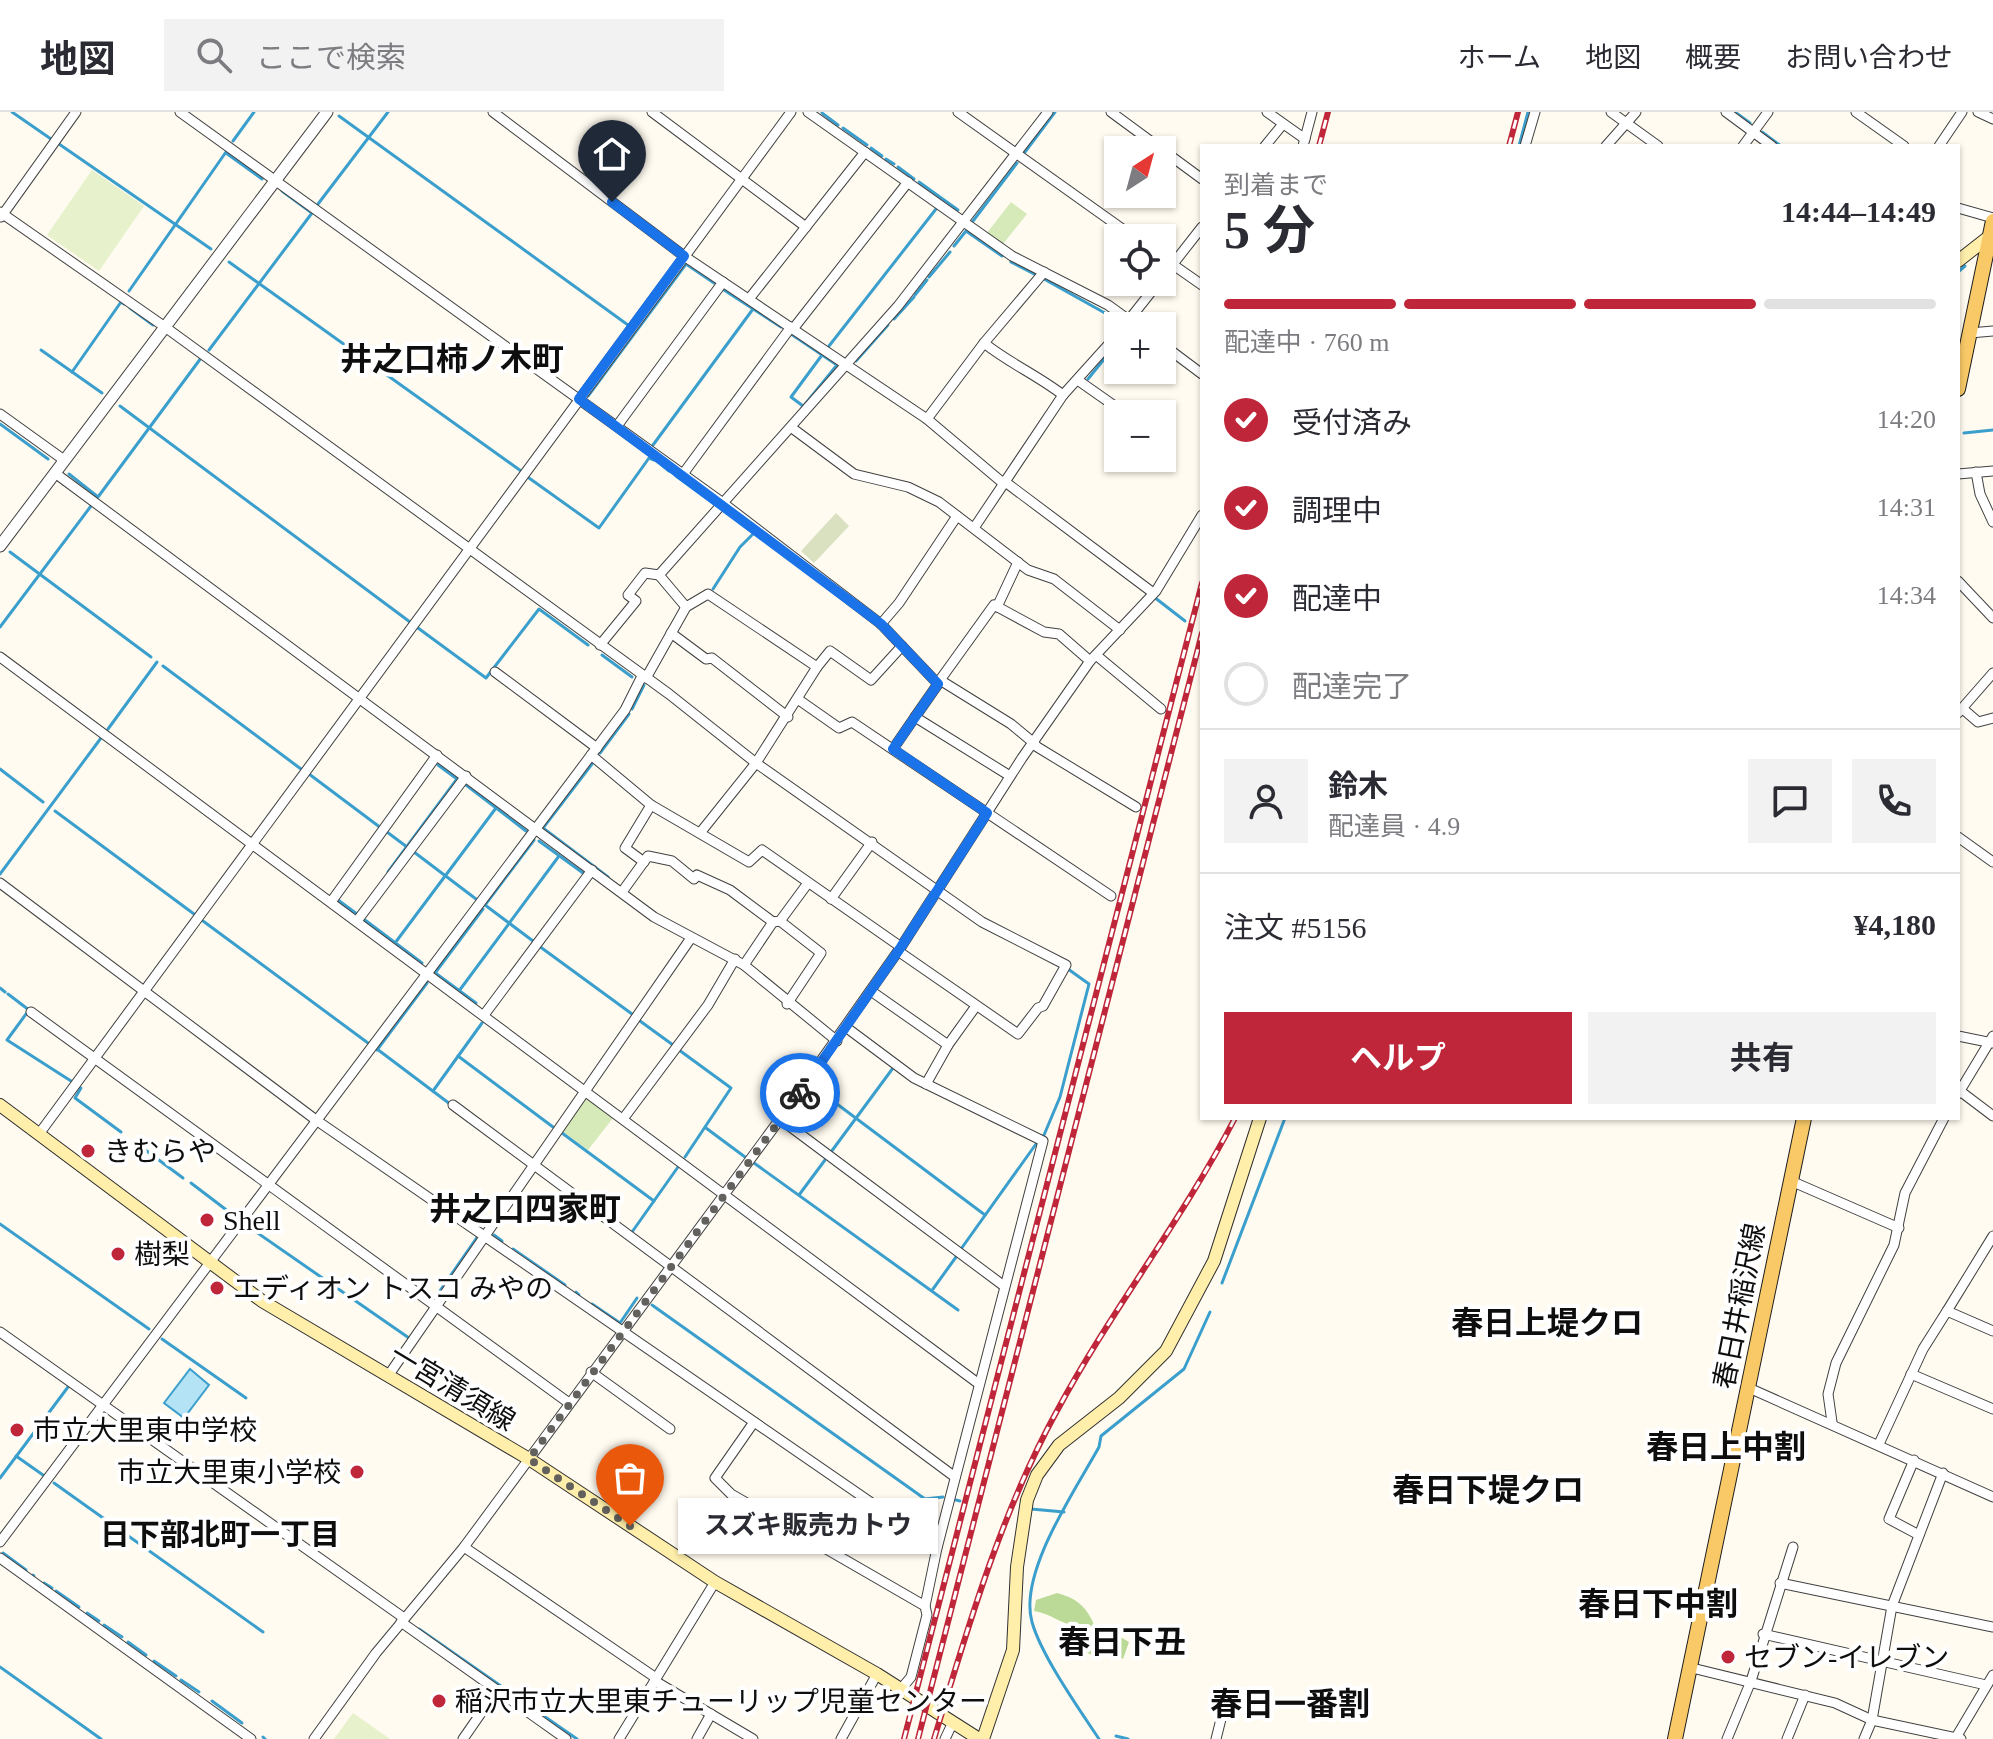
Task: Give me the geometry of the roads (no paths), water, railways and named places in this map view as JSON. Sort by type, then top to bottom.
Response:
[{"type":"main road","points":[[1960,259],[1992,227]]},
{"type":"main road","points":[[1960,380],[1992,227]]},
{"type":"main road","name":"一宮清須線","points":[[0,1105],[209,1262],[284,1314],[529,1459],[715,1582],[877,1674],[981,1739]]},
{"type":"main road","points":[[981,1739],[1013,1650],[1017,1567],[1027,1500],[1037,1475],[1059,1445],[1119,1398],[1166,1351],[1214,1261],[1259,1120]]},
{"type":"main road","name":"春日井稲沢線","points":[[1675,1739],[1804,1120]]},
{"type":"street","points":[[76,112],[1,215],[165,327],[644,677],[756,763],[982,922],[1066,965],[1043,1006],[1018,1034],[762,850],[749,862],[651,805],[594,751],[495,672]]},
{"type":"street","points":[[180,112],[723,503],[881,624],[939,682],[1011,724],[1034,744],[1136,807]]},
{"type":"street","points":[[0,546],[327,112]]},
{"type":"street","points":[[493,112],[684,256],[927,419],[1004,482],[1154,591]]},
{"type":"street","points":[[652,112],[806,227]]},
{"type":"street","points":[[39,1134],[791,112]]},
{"type":"street","points":[[808,112],[1012,256],[1116,312]]},
{"type":"street","points":[[958,112],[1115,224]]},
{"type":"street","points":[[659,575],[846,364],[964,222],[1048,112]]},
{"type":"street","points":[[1111,112],[1200,178]]},
{"type":"street","points":[[1267,112],[1304,143],[1312,112]]},
{"type":"street","points":[[1526,144],[1535,112]]},
{"type":"street","points":[[1611,112],[1655,144]]},
{"type":"street","points":[[1608,144],[1636,112]]},
{"type":"street","points":[[1726,112],[1769,144]]},
{"type":"street","points":[[1744,144],[1768,112]]},
{"type":"street","points":[[1856,112],[1901,144]]},
{"type":"street","points":[[1940,144],[1962,112]]},
{"type":"street","points":[[1978,112],[1993,119]]},
{"type":"street","points":[[1267,144],[1283,124]]},
{"type":"street","points":[[749,299],[865,152]]},
{"type":"street","points":[[683,474],[792,328],[908,182]]},
{"type":"street","points":[[1960,209],[1992,227]]},
{"type":"street","points":[[1176,260],[1200,230]]},
{"type":"street","points":[[1176,266],[1200,284]]},
{"type":"street","points":[[927,419],[984,343],[1044,272]]},
{"type":"street","points":[[617,426],[723,282]]},
{"type":"street","points":[[1970,333],[1993,331]]},
{"type":"street","points":[[984,343],[1011,365],[1024,368],[1063,395]]},
{"type":"street","points":[[974,528],[1063,395],[1104,351]]},
{"type":"street","points":[[1176,354],[1200,372]]},
{"type":"street","points":[[1079,381],[1106,400]]},
{"type":"street","points":[[0,414],[64,460]]},
{"type":"street","points":[[792,428],[854,474],[917,491],[1039,576],[1054,579],[1120,630]]},
{"type":"street","points":[[1960,474],[1993,471]]},
{"type":"street","points":[[1976,472],[1980,494],[1993,522]]},
{"type":"street","points":[[55,473],[622,892],[691,938],[739,962],[787,1004],[837,1041]]},
{"type":"street","points":[[881,624],[957,516]]},
{"type":"street","points":[[314,1739],[403,1620],[464,1547],[847,1028],[1010,776],[1093,658],[1154,591],[1200,518]]},
{"type":"street","points":[[1154,591],[1164,587],[1188,556],[1200,533]]},
{"type":"street","points":[[997,607],[1018,562]]},
{"type":"street","points":[[600,645],[636,601],[628,595],[645,573],[659,575],[686,607]]},
{"type":"street","points":[[1960,583],[1993,618]]},
{"type":"street","points":[[0,1542],[625,710],[686,607],[708,594],[817,667]]},
{"type":"street","points":[[893,749],[994,605],[1044,632],[1059,634],[1161,709]]},
{"type":"street","points":[[671,633],[706,659],[712,658],[788,717]]},
{"type":"street","points":[[700,833],[756,763],[830,651],[871,680],[902,646]]},
{"type":"street","points":[[0,657],[979,1384]]},
{"type":"street","points":[[1993,673],[1960,711],[1978,722],[1993,718]]},
{"type":"street","points":[[799,700],[839,728],[852,722],[1111,896]]},
{"type":"street","points":[[915,717],[1010,776]]},
{"type":"street","points":[[331,902],[437,755]]},
{"type":"street","points":[[357,921],[466,776]]},
{"type":"street","points":[[644,862],[625,848],[651,805]]},
{"type":"street","points":[[1960,838],[1991,857]]},
{"type":"street","points":[[831,899],[872,842]]},
{"type":"street","points":[[622,892],[648,856],[672,861],[694,879],[697,875],[730,890],[821,953],[787,1004]]},
{"type":"street","points":[[484,1015],[592,870]]},
{"type":"street","points":[[0,883],[316,1120],[937,1548]]},
{"type":"street","points":[[623,1119],[739,962],[808,883]]},
{"type":"street","points":[[388,1376],[691,938]]},
{"type":"street","points":[[871,991],[948,1045]]},
{"type":"street","points":[[926,1084],[948,1045],[976,1006]]},
{"type":"street","points":[[31,1012],[569,1403]]},
{"type":"street","points":[[847,1028],[926,1084],[1043,1141],[937,1548],[925,1606],[927,1615],[911,1677],[901,1689]]},
{"type":"street","points":[[1960,1036],[1992,1040],[1960,1091]]},
{"type":"street","points":[[1960,1094],[1993,1116]]},
{"type":"street","points":[[453,1105],[955,1477]]},
{"type":"street","points":[[780,1119],[1004,1286]]},
{"type":"street","points":[[1832,1422],[1828,1394],[1836,1363],[1899,1228],[1905,1193],[1943,1120]]},
{"type":"street","points":[[1791,1181],[1899,1228]]},
{"type":"street","points":[[1879,1444],[1911,1374],[1993,1236]]},
{"type":"street","points":[[1982,1254],[1993,1258]]},
{"type":"street","points":[[1947,1311],[1993,1331]]},
{"type":"street","points":[[0,1332],[566,1739]]},
{"type":"street","points":[[591,1372],[670,1429]]},
{"type":"street","points":[[1911,1374],[1993,1409]]},
{"type":"street","points":[[1749,1388],[1832,1422],[1993,1497]]},
{"type":"street","points":[[754,1422],[715,1478],[731,1494],[925,1606]]},
{"type":"street","points":[[1914,1460],[1889,1519],[1919,1535]]},
{"type":"street","points":[[1864,1739],[1872,1720],[1892,1606],[1943,1473]]},
{"type":"street","points":[[464,1547],[655,1680],[753,1739]]},
{"type":"street","points":[[1727,1739],[1751,1681],[1763,1634],[1793,1547]]},
{"type":"street","points":[[0,1558],[251,1739]]},
{"type":"street","points":[[619,1739],[715,1582]]},
{"type":"street","points":[[1780,1583],[1993,1627]]},
{"type":"street","points":[[1763,1634],[1986,1685]]},
{"type":"street","points":[[1688,1667],[1835,1703],[1872,1720],[1957,1739],[1993,1675]]},
{"type":"street","points":[[841,1739],[877,1674]]},
{"type":"street","points":[[463,1739],[497,1690]]},
{"type":"street","points":[[1787,1739],[1805,1695]]},
{"type":"street","points":[[1216,1739],[1226,1699]]},
{"type":"street","points":[[697,1739],[711,1714]]},
{"type":"street","points":[[945,1739],[953,1722]]},
{"type":"water","points":[[190,1369],[209,1385],[184,1418],[164,1403]]},
{"type":"waterway","points":[[12,112],[51,139]]},
{"type":"waterway","points":[[233,141],[254,112]]},
{"type":"waterway","points":[[318,204],[388,112]]},
{"type":"waterway","points":[[1025,152],[1055,112]]},
{"type":"waterway","points":[[1520,144],[1528,112]]},
{"type":"waterway","points":[[1735,112],[1750,123]]},
{"type":"waterway","points":[[822,113],[838,125]]},
{"type":"waterway","points":[[339,116],[628,325]]},
{"type":"waterway","points":[[843,128],[867,145]]},
{"type":"waterway","points":[[1762,132],[1778,144]]},
{"type":"waterway","points":[[59,144],[211,249]]},
{"type":"waterway","points":[[871,148],[882,156]]},
{"type":"waterway","points":[[129,291],[226,152]]},
{"type":"waterway","points":[[226,153],[262,179]]},
{"type":"waterway","points":[[886,159],[894,164]]},
{"type":"waterway","points":[[973,221],[1017,163]]},
{"type":"waterway","points":[[898,167],[914,179]]},
{"type":"waterway","points":[[919,182],[958,210]]},
{"type":"waterway","points":[[209,350],[312,213],[282,191]]},
{"type":"waterway","points":[[829,346],[936,209]]},
{"type":"waterway","points":[[954,246],[966,231],[1002,256]]},
{"type":"waterway","points":[[929,277],[950,252]]},
{"type":"waterway","points":[[229,262],[521,471]]},
{"type":"waterway","points":[[1011,262],[1036,275]]},
{"type":"waterway","points":[[588,396],[686,264],[714,283]]},
{"type":"waterway","points":[[1960,270],[1965,266]]},
{"type":"waterway","points":[[1044,279],[1104,313]]},
{"type":"waterway","points":[[915,295],[927,280]]},
{"type":"waterway","points":[[724,290],[781,327]]},
{"type":"waterway","points":[[894,319],[914,297]]},
{"type":"waterway","points":[[72,372],[121,302],[124,304]]},
{"type":"waterway","points":[[130,308],[153,325]]},
{"type":"waterway","points":[[653,445],[753,309]]},
{"type":"waterway","points":[[856,361],[888,325]]},
{"type":"waterway","points":[[791,334],[837,365],[802,408]]},
{"type":"waterway","points":[[41,350],[102,393]]},
{"type":"waterway","points":[[803,406],[791,397],[822,355]]},
{"type":"waterway","points":[[69,474],[98,497],[201,358]]},
{"type":"waterway","points":[[1088,379],[1104,359]]},
{"type":"waterway","points":[[120,406],[410,622]]},
{"type":"waterway","points":[[0,424],[48,459]]},
{"type":"waterway","points":[[1964,433],[1993,430]]},
{"type":"waterway","points":[[529,478],[599,528],[649,458],[654,460]]},
{"type":"waterway","points":[[662,465],[669,471]]},
{"type":"waterway","points":[[676,476],[716,505]]},
{"type":"waterway","points":[[0,627],[91,506]]},
{"type":"waterway","points":[[713,589],[740,547],[754,533]]},
{"type":"waterway","points":[[10,552],[151,657]]},
{"type":"waterway","points":[[1154,597],[1185,621]]},
{"type":"waterway","points":[[418,628],[486,678],[539,609],[588,645]]},
{"type":"waterway","points":[[602,655],[632,677]]},
{"type":"waterway","points":[[108,729],[157,662]]},
{"type":"waterway","points":[[163,666],[301,769]]},
{"type":"waterway","points":[[632,709],[644,685]]},
{"type":"waterway","points":[[600,753],[629,714]]},
{"type":"waterway","points":[[0,874],[101,738]]},
{"type":"waterway","points":[[592,764],[543,828],[608,877]]},
{"type":"waterway","points":[[388,872],[457,779],[438,765]]},
{"type":"waterway","points":[[0,769],[43,802]]},
{"type":"waterway","points":[[309,774],[381,828]]},
{"type":"waterway","points":[[466,785],[526,831]]},
{"type":"waterway","points":[[395,943],[496,808]]},
{"type":"waterway","points":[[55,811],[194,914]]},
{"type":"waterway","points":[[387,832],[407,847]]},
{"type":"waterway","points":[[485,905],[534,840]]},
{"type":"waterway","points":[[539,841],[583,873]]},
{"type":"waterway","points":[[414,852],[476,899]]},
{"type":"waterway","points":[[459,991],[559,856]]},
{"type":"waterway","points":[[338,900],[357,914]]},
{"type":"waterway","points":[[485,905],[533,941]]},
{"type":"waterway","points":[[435,973],[483,909]]},
{"type":"waterway","points":[[365,920],[422,963]]},
{"type":"waterway","points":[[203,921],[368,1043]]},
{"type":"waterway","points":[[539,946],[632,1014]]},
{"type":"waterway","points":[[1044,1135],[1060,1097],[1089,984],[1068,969]]},
{"type":"waterway","points":[[434,972],[476,1003]]},
{"type":"waterway","points":[[377,1050],[427,983]]},
{"type":"waterway","points":[[0,988],[5,992]]},
{"type":"waterway","points":[[8,994],[29,1010],[7,1040],[71,1081]]},
{"type":"waterway","points":[[640,1021],[673,1045]]},
{"type":"waterway","points":[[433,1091],[482,1023]]},
{"type":"waterway","points":[[377,1049],[450,1104]]},
{"type":"waterway","points":[[679,1050],[731,1088],[685,1157]]},
{"type":"waterway","points":[[458,1056],[553,1127]]},
{"type":"waterway","points":[[831,1152],[893,1068]]},
{"type":"waterway","points":[[813,1086],[985,1215]]},
{"type":"waterway","points":[[81,1088],[75,1098],[121,1132]]},
{"type":"waterway","points":[[1222,1283],[1284,1120]]},
{"type":"waterway","points":[[706,1128],[745,1157]]},
{"type":"waterway","points":[[562,1133],[654,1201]]},
{"type":"waterway","points":[[136,1143],[183,1178]]},
{"type":"waterway","points":[[961,1249],[1036,1144]]},
{"type":"waterway","points":[[799,1195],[825,1160]]},
{"type":"waterway","points":[[754,1163],[958,1310]]},
{"type":"waterway","points":[[632,1232],[678,1167]]},
{"type":"waterway","points":[[191,1183],[237,1218]]},
{"type":"waterway","points":[[0,1224],[149,1329]]},
{"type":"waterway","points":[[246,1225],[409,1338]]},
{"type":"waterway","points":[[494,1235],[502,1241]]},
{"type":"waterway","points":[[435,1298],[478,1236]]},
{"type":"waterway","points":[[513,1249],[565,1285]]},
{"type":"waterway","points":[[933,1289],[956,1257]]},
{"type":"waterway","points":[[576,1292],[579,1295]]},
{"type":"waterway","points":[[592,1304],[620,1323],[637,1298]]},
{"type":"waterway","points":[[652,1305],[925,1499],[943,1497]]},
{"type":"waterway","points":[[1099,1739],[1043,1650],[1032,1622],[1030,1602],[1033,1580],[1052,1532],[1099,1447],[1101,1436],[1184,1369],[1210,1312]]},
{"type":"waterway","points":[[162,1339],[246,1398]]},
{"type":"waterway","points":[[0,1478],[68,1387]]},
{"type":"waterway","points":[[16,1456],[43,1475]]},
{"type":"waterway","points":[[54,1483],[263,1632]]},
{"type":"waterway","points":[[956,1500],[960,1501]]},
{"type":"waterway","points":[[1031,1509],[1064,1512]]},
{"type":"waterway","points":[[3,1553],[26,1570]]},
{"type":"waterway","points":[[44,1583],[52,1588]]},
{"type":"waterway","points":[[56,1591],[79,1607]]},
{"type":"waterway","points":[[87,1613],[99,1621]]},
{"type":"waterway","points":[[104,1625],[122,1637]]},
{"type":"waterway","points":[[419,1629],[577,1739]]},
{"type":"waterway","points":[[128,1642],[146,1655]]},
{"type":"waterway","points":[[154,1661],[176,1676]]},
{"type":"waterway","points":[[0,1667],[101,1739]]},
{"type":"waterway","points":[[181,1680],[199,1692]]},
{"type":"waterway","points":[[212,1701],[242,1723]]},
{"type":"waterway","points":[[1116,1736],[1128,1739]]},
{"type":"railway","points":[[1320,144],[1328,112]]},
{"type":"railway","points":[[1510,144],[1518,112]]},
{"type":"railway","points":[[904,1739],[1200,591]]},
{"type":"railway","points":[[918,1739],[1200,641]]},
{"type":"railway","points":[[934,1739],[987,1571],[1038,1448],[1079,1372],[1193,1192],[1234,1120]]},
{"type":"place","name":"きむらや","points":[[88,1151]]},
{"type":"place","name":"Shell","points":[[207,1220]]},
{"type":"place","name":"樹梨","points":[[118,1254]]},
{"type":"place","name":"エディオン トスコ みやの","points":[[217,1288]]},
{"type":"place","name":"市立大里東中学校","points":[[17,1430]]},
{"type":"place","name":"市立大里東小学校","points":[[357,1472]]},
{"type":"place","name":"スズキ販売カトウ","points":[[630,1526]]},
{"type":"place","name":"セブン-イレブン","points":[[1728,1657]]},
{"type":"place","name":"稲沢市立大里東チューリップ児童センター","points":[[439,1701]]},
{"type":"district","name":"井之口柿ノ木町","points":[[452,359]]},
{"type":"district","name":"井之口四家町","points":[[525,1209]]},
{"type":"district","name":"春日上堤クロ","points":[[1547,1323]]},
{"type":"district","name":"春日上中割","points":[[1726,1447]]},
{"type":"district","name":"春日下堤クロ","points":[[1488,1490]]},
{"type":"district","name":"日下部北町一丁目","points":[[220,1535]]},
{"type":"district","name":"春日下中割","points":[[1658,1604]]},
{"type":"district","name":"春日下丑","points":[[1122,1642]]},
{"type":"district","name":"春日一番割","points":[[1290,1704]]}]
